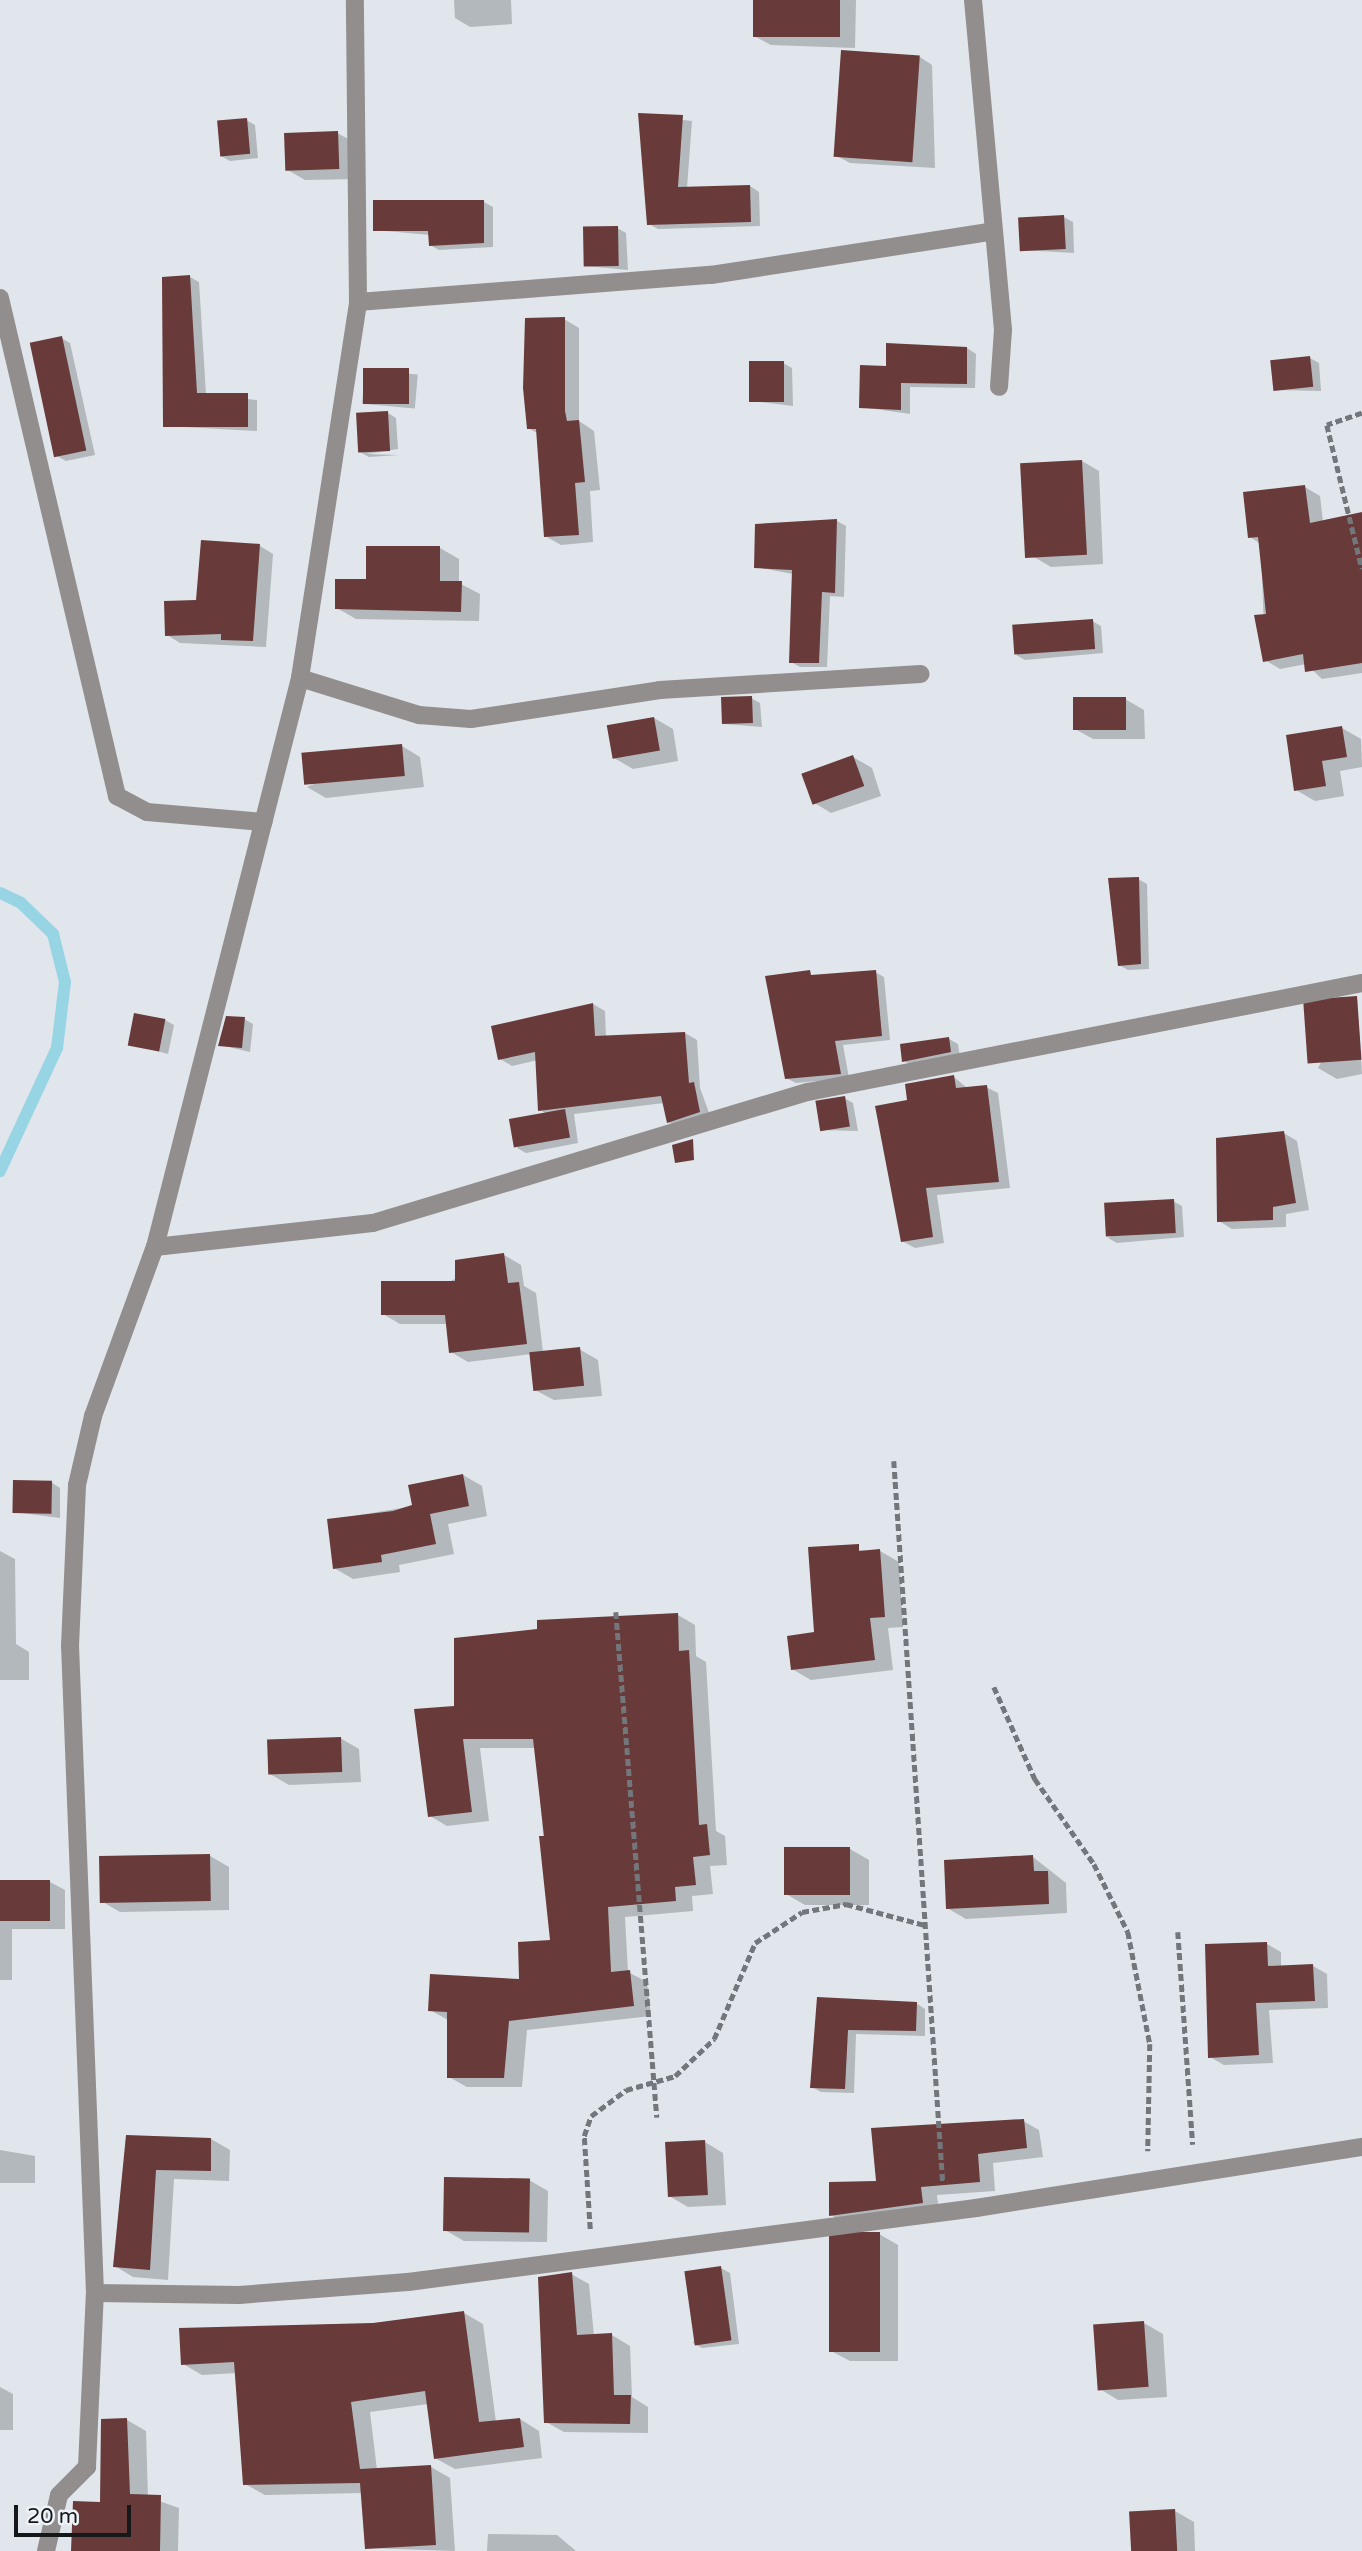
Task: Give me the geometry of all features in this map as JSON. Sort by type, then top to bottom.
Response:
[{"type":"street","points":[[46,2551],[59,2496],[87,2467],[95,2293],[70,1548],[93,1416],[155,1247],[300,678],[358,302],[355,0]]},
{"type":"street","points":[[973,0],[1003,330],[999,387]]},
{"type":"street","points":[[358,302],[711,275],[993,231]]},
{"type":"street","points":[[0,298],[117,796],[147,812],[264,822]]},
{"type":"street","points":[[300,678],[419,715],[471,719],[660,690],[921,674]]},
{"type":"street","points":[[155,1247],[373,1223],[808,1093],[1362,983]]},
{"type":"street","points":[[95,2293],[239,2295],[561,2261],[945,2212],[1362,2147]]},
{"type":"path","points":[[1362,412],[1328,425],[1362,569]]},
{"type":"path","points":[[894,1461],[945,2212]]},
{"type":"path","points":[[616,1612],[657,2117]]},
{"type":"path","points":[[994,1687],[1035,1779],[1094,1864],[1128,1932],[1150,2044],[1144,2138],[1165,2178]]},
{"type":"path","points":[[561,2261],[590,2229],[584,2136],[591,2116],[605,2101],[654,2081],[675,2076],[714,2039],[755,1943],[777,1925],[802,1912],[846,1905],[925,1924]]},
{"type":"path","points":[[1178,1932],[1195,2173]]},
{"type":"building","points":[[753,0],[840,0],[840,37],[753,37]]},
{"type":"building","points":[[841,50],[920,56],[912,162],[834,157]]},
{"type":"building","points":[[638,113],[683,115],[678,187],[750,185],[751,222],[647,225]]},
{"type":"building","points":[[247,118],[250,154],[220,156],[217,121]]},
{"type":"building","points":[[338,131],[339,169],[285,171],[284,133]]},
{"type":"building","points":[[373,200],[484,200],[484,243],[429,246],[428,231],[373,231]]},
{"type":"building","points":[[1064,215],[1066,249],[1020,251],[1018,217]]},
{"type":"building","points":[[618,226],[619,266],[584,267],[583,227]]},
{"type":"building","points":[[190,275],[197,393],[248,393],[248,427],[163,427],[162,277]]},
{"type":"building","points":[[565,317],[565,411],[567,421],[579,420],[585,482],[575,483],[579,535],[544,537],[536,429],[527,429],[523,388],[525,318]]},
{"type":"building","points":[[62,336],[86,450],[54,457],[30,343]]},
{"type":"building","points":[[886,343],[967,347],[967,384],[901,383],[901,410],[859,408],[860,365],[886,366]]},
{"type":"building","points":[[1310,356],[1313,387],[1273,391],[1270,360]]},
{"type":"building","points":[[749,361],[784,361],[784,402],[749,402]]},
{"type":"building","points":[[363,368],[409,368],[409,404],[363,404]]},
{"type":"building","points":[[388,411],[390,451],[358,453],[356,413]]},
{"type":"building","points":[[1082,460],[1087,555],[1025,558],[1020,463]]},
{"type":"building","points":[[1305,485],[1310,523],[1362,512],[1362,663],[1305,672],[1303,654],[1263,662],[1254,615],[1266,614],[1258,537],[1248,538],[1243,492]]},
{"type":"building","points":[[837,519],[835,593],[822,592],[819,663],[789,663],[792,570],[754,568],[755,524]]},
{"type":"building","points":[[201,540],[260,544],[253,641],[221,640],[221,634],[165,636],[164,601],[196,600]]},
{"type":"building","points":[[366,546],[440,546],[440,581],[462,581],[461,612],[335,609],[335,579],[366,579]]},
{"type":"building","points":[[1093,619],[1095,649],[1014,655],[1012,625]]},
{"type":"building","points":[[752,696],[753,723],[722,724],[721,697]]},
{"type":"building","points":[[1073,697],[1126,697],[1126,730],[1073,730]]},
{"type":"building","points":[[654,717],[660,750],[613,759],[607,725]]},
{"type":"building","points":[[1342,726],[1347,757],[1322,761],[1326,786],[1294,791],[1286,735]]},
{"type":"building","points":[[402,744],[405,776],[304,785],[301,753]]},
{"type":"building","points":[[853,755],[864,786],[813,805],[801,774]]},
{"type":"building","points":[[1139,877],[1141,964],[1118,966],[1108,878]]},
{"type":"building","points":[[810,970],[811,975],[876,970],[882,1036],[835,1041],[841,1074],[785,1079],[765,976]]},
{"type":"building","points":[[1357,996],[1361,1060],[1308,1064],[1303,1000]]},
{"type":"building","points":[[593,1003],[595,1036],[685,1032],[689,1083],[694,1082],[700,1112],[667,1123],[661,1096],[538,1111],[535,1052],[498,1060],[491,1026]]},
{"type":"building","points":[[134,1013],[165,1019],[159,1051],[128,1045]]},
{"type":"building","points":[[226,1016],[245,1017],[242,1048],[218,1046]]},
{"type":"building","points":[[949,1037],[951,1052],[902,1062],[900,1044]]},
{"type":"building","points":[[954,1075],[956,1088],[987,1085],[999,1182],[926,1188],[933,1237],[901,1242],[875,1106],[907,1100],[905,1084]]},
{"type":"building","points":[[845,1096],[850,1127],[820,1131],[815,1101]]},
{"type":"building","points":[[565,1109],[570,1138],[514,1147],[509,1119]]},
{"type":"building","points":[[1284,1131],[1296,1203],[1273,1207],[1273,1220],[1217,1222],[1216,1138]]},
{"type":"building","points":[[693,1139],[694,1160],[675,1163],[672,1145]]},
{"type":"building","points":[[1174,1199],[1176,1233],[1106,1237],[1104,1203]]},
{"type":"building","points":[[504,1253],[508,1283],[519,1282],[527,1344],[449,1353],[445,1315],[381,1315],[381,1281],[455,1281],[455,1260]]},
{"type":"building","points":[[580,1347],[584,1386],[533,1391],[529,1352]]},
{"type":"building","points":[[463,1474],[469,1506],[430,1514],[436,1544],[381,1555],[382,1562],[333,1569],[327,1519],[393,1511],[412,1505],[408,1485]]},
{"type":"building","points":[[13,1480],[52,1481],[51,1514],[12,1513]]},
{"type":"building","points":[[859,1544],[859,1551],[880,1549],[885,1617],[870,1618],[875,1660],[791,1670],[787,1636],[814,1632],[808,1547]]},
{"type":"building","points":[[678,1613],[679,1651],[689,1650],[699,1825],[707,1824],[710,1855],[693,1857],[696,1885],[675,1887],[676,1901],[608,1907],[611,1972],[630,1970],[634,2006],[509,2021],[504,2078],[447,2078],[447,2012],[428,2011],[430,1974],[519,1979],[518,1942],[550,1940],[539,1836],[544,1836],[533,1739],[463,1739],[472,1812],[428,1817],[414,1709],[454,1706],[454,1638],[537,1629],[537,1620]]},
{"type":"building","points":[[341,1737],[342,1772],[268,1775],[267,1740]]},
{"type":"building","points":[[784,1847],[850,1847],[850,1895],[784,1895]]},
{"type":"building","points":[[210,1854],[211,1901],[100,1903],[99,1856]]},
{"type":"building","points":[[1033,1855],[1034,1871],[1048,1871],[1049,1904],[946,1909],[944,1860]]},
{"type":"building","points":[[0,1880],[50,1880],[50,1921],[0,1921]]},
{"type":"building","points":[[1267,1942],[1268,1966],[1313,1964],[1315,2001],[1256,2003],[1259,2055],[1208,2058],[1205,1944]]},
{"type":"building","points":[[817,1997],[917,2002],[916,2031],[848,2030],[845,2089],[810,2088]]},
{"type":"building","points":[[1024,2119],[1027,2148],[978,2154],[980,2182],[921,2187],[923,2203],[829,2216],[829,2182],[876,2181],[871,2128]]},
{"type":"building","points":[[126,2135],[211,2138],[211,2171],[156,2170],[150,2270],[113,2267]]},
{"type":"building","points":[[705,2140],[708,2195],[668,2197],[665,2142]]},
{"type":"building","points":[[444,2177],[530,2179],[529,2232],[443,2231]]},
{"type":"building","points":[[829,2232],[880,2232],[880,2352],[829,2352]]},
{"type":"building","points":[[721,2266],[731,2340],[695,2345],[684,2271]]},
{"type":"building","points":[[572,2272],[577,2335],[612,2333],[614,2395],[631,2395],[630,2424],[544,2423],[538,2277]]},
{"type":"building","points":[[464,2311],[479,2422],[520,2418],[524,2447],[434,2459],[425,2391],[351,2402],[360,2469],[431,2465],[436,2545],[365,2549],[360,2483],[243,2485],[234,2362],[181,2365],[179,2328],[373,2323]]},
{"type":"building","points":[[1144,2321],[1149,2387],[1098,2390],[1093,2325]]},
{"type":"building","points":[[127,2418],[130,2494],[161,2495],[160,2551],[71,2551],[73,2501],[100,2502],[101,2419]]},
{"type":"building","points":[[1175,2509],[1177,2551],[1131,2551],[1129,2511]]},
{"type":"waterway","points":[[0,893],[21,903],[53,934],[65,982],[57,1048],[0,1171]]}]
